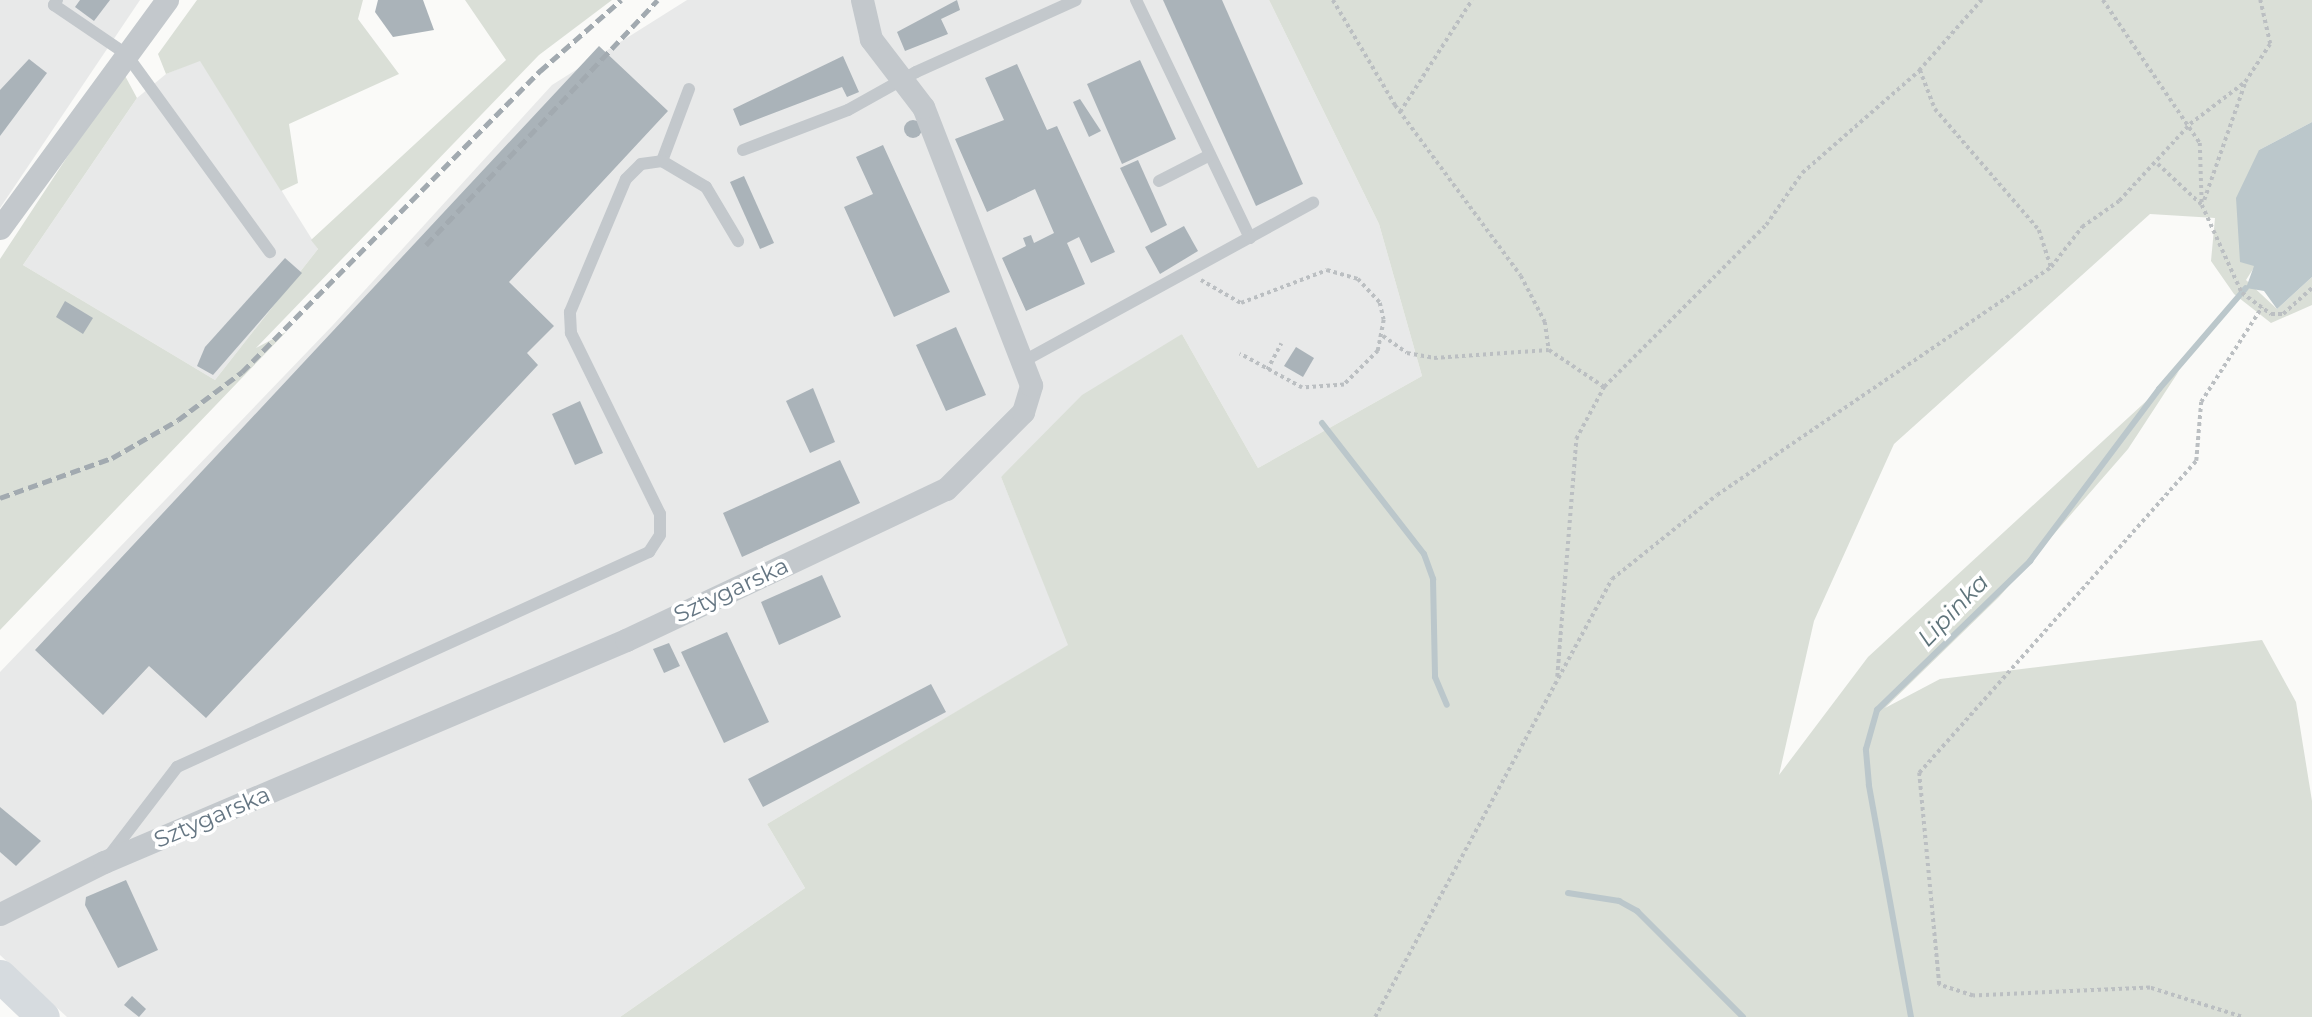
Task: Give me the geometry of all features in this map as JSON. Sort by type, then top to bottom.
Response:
[{"type":"street","points":[[0,228],[167,0]]},
{"type":"street","name":"Sztygarska","points":[[0,914],[104,862],[626,640],[946,489],[1031,400],[1022,362],[923,107],[871,39],[862,0]]},
{"type":"street","points":[[0,976],[43,1017]]},
{"type":"lane","points":[[57,0],[54,5],[126,54],[270,252]]},
{"type":"lane","points":[[743,150],[848,110],[902,81],[1076,0]]},
{"type":"lane","points":[[1136,0],[1250,238]]},
{"type":"lane","points":[[662,161],[689,89]]},
{"type":"lane","points":[[1159,181],[1210,155]]},
{"type":"lane","points":[[104,862],[177,767],[649,552],[660,535],[660,514],[571,333],[570,312],[626,179],[642,164],[662,161],[706,187],[738,241]]},
{"type":"lane","points":[[1022,362],[1313,203]]},
{"type":"path","points":[[1332,0],[1400,112],[1521,276],[1545,322],[1549,350]]},
{"type":"path","points":[[1400,112],[1472,0]]},
{"type":"path","points":[[1556,679],[1576,439],[1604,387],[1766,225],[1802,173],[1920,70],[1982,0]]},
{"type":"path","points":[[2103,0],[2190,124],[2206,168],[2202,205]]},
{"type":"path","points":[[2202,205],[2245,82],[2270,44],[2260,0]]},
{"type":"path","points":[[1920,70],[1935,109],[2039,230],[2051,267]]},
{"type":"path","points":[[1375,1017],[1612,579],[1717,495],[2051,267],[2082,227],[2157,163],[2190,124],[2245,82]]},
{"type":"path","points":[[2157,163],[2202,205],[2237,289],[2262,307],[2283,314],[2312,288]]},
{"type":"path","points":[[1194,270],[1214,293],[1241,303],[1313,271],[1343,272],[1380,303],[1383,336],[1370,365],[1329,390],[1298,387],[1240,354]]},
{"type":"path","points":[[2241,1017],[2150,988],[1973,996],[1939,985],[1919,773],[2196,461],[2201,402],[2262,307]]},
{"type":"path","points":[[1383,336],[1407,354],[1434,358],[1549,350],[1604,387]]},
{"type":"path","points":[[1267,370],[1281,344]]},
{"type":"shaded area","points":[[0,0],[140,0],[0,208]]},
{"type":"shaded area","points":[[197,0],[363,0],[358,19],[399,74],[289,124],[298,183],[281,191],[200,61],[166,74],[158,54]]},
{"type":"shaded area","points":[[465,0],[612,0],[539,55],[256,348],[286,332],[0,630],[0,259],[123,72],[137,98],[23,265],[215,380],[318,249],[311,240],[506,60]]},
{"type":"shaded area","points":[[687,0],[1269,0],[1379,224],[1422,376],[1258,468],[1182,334],[1001,477],[1069,645],[767,824],[805,888],[620,1017],[67,1017],[0,955],[0,672],[333,325],[552,85]]},
{"type":"shaded area","points":[[1269,0],[2312,0],[2312,122],[2259,150],[2255,266],[2246,280],[2277,309],[2312,277],[2312,305],[2271,323],[2234,294],[2211,261],[2215,218],[2150,214],[1894,444],[1814,621],[1779,775],[1868,657],[2179,371],[2128,449],[1999,597],[1885,708],[1940,679],[2262,640],[2296,702],[2312,801],[2312,1017],[620,1017],[805,888],[767,824],[1068,645],[1001,477],[1082,395],[1182,334],[1258,468],[1422,376],[1379,224]]},
{"type":"shaded area","points":[[200,60],[318,249],[215,380],[23,265],[137,98],[166,74]]},
{"type":"shaded area","points":[[2312,122],[2312,277],[2277,309],[2264,291],[2246,288],[2254,266],[2240,262],[2236,198],[2259,150]]},
{"type":"building","points":[[80,0],[110,0],[94,21],[75,7]]},
{"type":"building","points":[[378,0],[423,0],[434,30],[393,37],[375,12]]},
{"type":"building","points":[[957,0],[960,10],[941,19],[948,34],[905,51],[897,32]]},
{"type":"building","points":[[1163,0],[1222,0],[1303,184],[1256,206]]},
{"type":"building","points":[[599,46],[668,111],[509,282],[554,326],[527,353],[538,365],[206,718],[149,666],[103,715],[35,650]]},
{"type":"building","points":[[843,56],[859,92],[847,97],[842,87],[740,126],[733,109]]},
{"type":"building","points":[[29,59],[47,73],[0,136],[0,90]]},
{"type":"building","points":[[1140,60],[1176,139],[1122,164],[1087,84]]},
{"type":"building","points":[[1017,64],[1047,130],[1057,126],[1115,252],[1091,263],[1079,237],[1067,243],[1085,284],[1026,311],[1002,258],[1026,246],[1023,238],[1031,235],[1034,243],[1054,233],[1035,189],[987,212],[955,139],[1004,120],[985,78]]},
{"type":"building","points":[[1080,99],[1101,131],[1089,137],[1073,102]]},
{"type":"building","points":[[913,120],[921,125],[922,129],[917,137],[913,138],[905,133],[904,129],[909,121]]},
{"type":"building","points":[[883,145],[950,292],[894,317],[844,207],[873,194],[856,157]]},
{"type":"building","points":[[1138,160],[1167,225],[1151,233],[1120,168]]},
{"type":"building","points":[[744,176],[774,243],[760,249],[730,182]]},
{"type":"building","points":[[1184,226],[1198,251],[1160,274],[1145,247]]},
{"type":"building","points":[[285,258],[302,273],[213,375],[197,366],[205,347]]},
{"type":"building","points":[[65,301],[93,318],[83,334],[56,317]]},
{"type":"building","points":[[956,327],[986,395],[946,411],[916,345]]},
{"type":"building","points":[[1296,347],[1314,358],[1303,377],[1284,366]]},
{"type":"building","points":[[813,388],[835,442],[810,453],[786,401]]},
{"type":"building","points":[[580,401],[603,453],[575,465],[552,414]]},
{"type":"building","points":[[840,460],[860,503],[742,557],[723,513]]},
{"type":"building","points":[[822,575],[841,617],[779,645],[761,602]]},
{"type":"building","points":[[727,632],[769,722],[724,743],[681,652]]},
{"type":"building","points":[[669,643],[680,666],[664,673],[653,649]]},
{"type":"building","points":[[931,684],[946,712],[763,807],[748,779]]},
{"type":"building","points":[[0,807],[41,841],[16,866],[0,852]]},
{"type":"building","points":[[126,880],[158,950],[118,968],[85,905],[86,897]]},
{"type":"building","points":[[132,996],[146,1009],[139,1017],[124,1005]]},
{"type":"waterway","name":"Lipinka","points":[[1911,1017],[1869,785],[1866,749],[1877,710],[2030,561],[2159,389],[2246,288]]},
{"type":"waterway","points":[[1322,423],[1424,554],[1433,579],[1435,677],[1447,705]]},
{"type":"waterway","points":[[1568,893],[1619,901],[1637,911],[1743,1017]]},
{"type":"railway","points":[[0,498],[112,458],[178,420],[242,372],[540,71],[621,0]]},
{"type":"railway","points":[[426,245],[658,0]]}]
